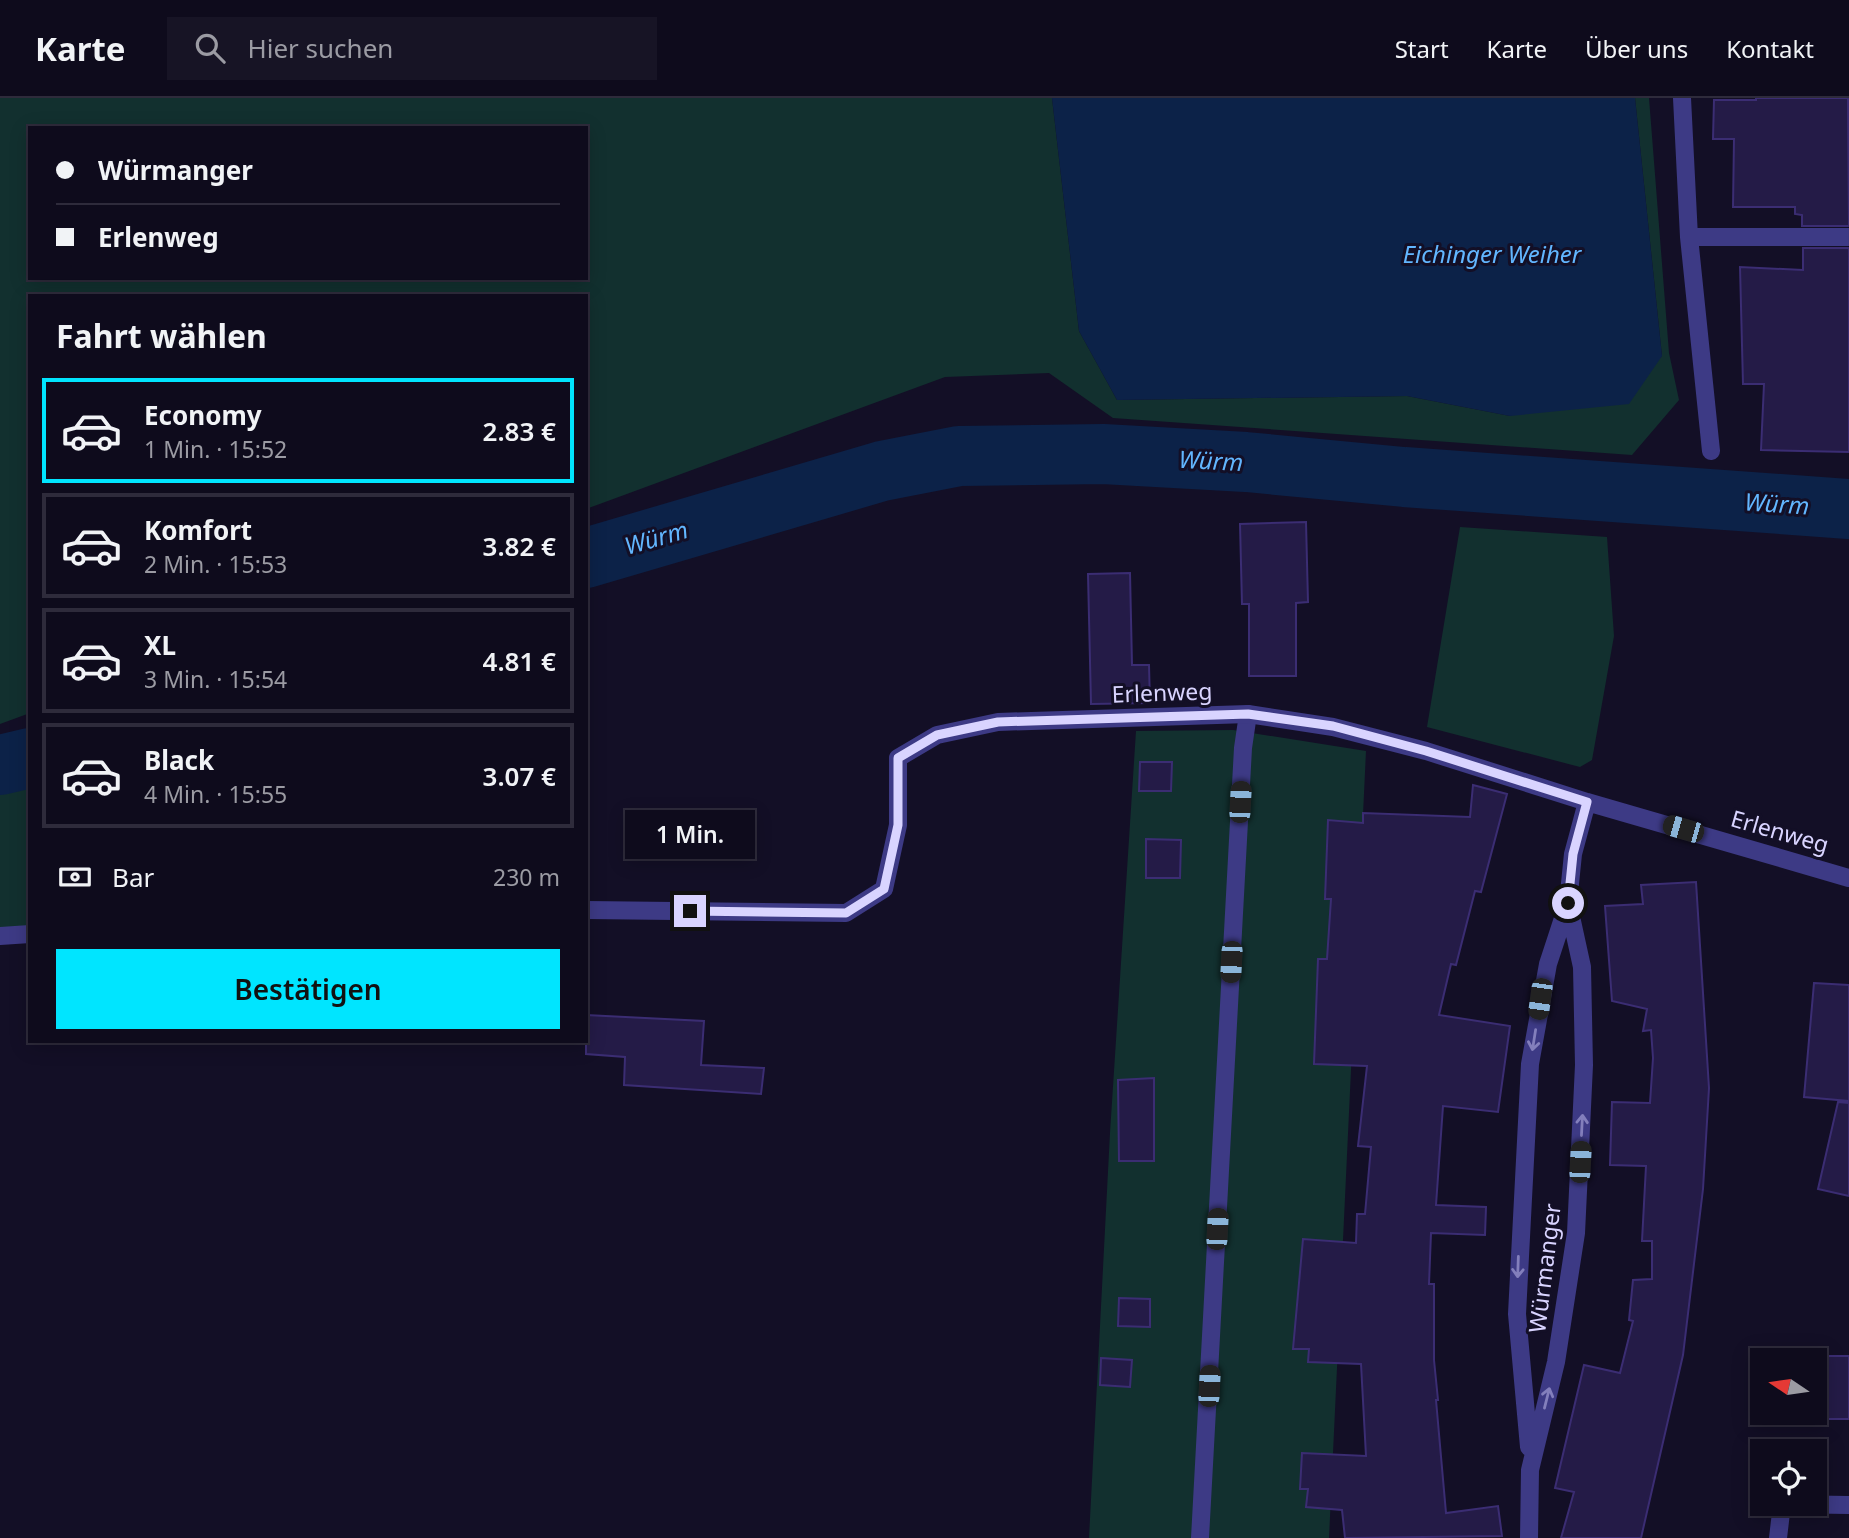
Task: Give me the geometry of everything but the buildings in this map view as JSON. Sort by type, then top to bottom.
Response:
[{"type":"street","points":[[1682,98],[1689,237],[1711,451]]},
{"type":"street","points":[[1689,237],[1849,237]]},
{"type":"street","points":[[1200,1538],[1243,748],[1248,714]]},
{"type":"street","name":"Erlenweg","points":[[588,910],[846,913],[884,889],[898,825],[898,758],[937,735],[998,722],[1248,714],[1333,726],[1426,751],[1587,802],[1849,878]]},
{"type":"street","name":"Würmanger","points":[[1530,1538],[1529,1434],[1517,1314],[1530,1064],[1545,976],[1568,903],[1573,854],[1587,802]]},
{"type":"street","name":"Würmanger","points":[[1530,1470],[1556,1362],[1576,1233],[1584,1065],[1582,967],[1568,903]]},
{"type":"street","points":[[0,936],[28,934]]},
{"type":"street","points":[[1778,1538],[1782,1504],[1849,1505]]},
{"type":"green space","points":[[0,98],[1052,98],[1079,331],[1117,400],[1407,396],[1510,416],[1662,356],[1635,98],[1649,98],[1669,353],[1679,400],[1632,455],[1113,418],[1049,373],[945,377],[588,508],[588,294],[28,294],[28,714],[0,724]]},
{"type":"green space","points":[[1460,527],[1607,537],[1614,636],[1592,760],[1580,767],[1427,727]]},
{"type":"green space","points":[[1233,730],[1366,751],[1329,1538],[1089,1538],[1110,1133],[1136,731]]},
{"type":"green space","points":[[28,777],[28,926],[0,929],[0,786]]},
{"type":"water","name":"Eichinger Weiher","points":[[1052,98],[1635,98],[1662,356],[1629,404],[1510,416],[1407,396],[1117,400],[1079,331]]},
{"type":"waterway","name":"Würm","points":[[588,557],[882,471],[959,456],[1103,454],[1246,462],[1404,477],[1849,509]]},
{"type":"waterway","name":"Würm","points":[[0,765],[28,758]]},
{"type":"route","points":[[690,911],[846,913],[884,889],[898,825],[898,758],[937,735],[998,722],[1248,714],[1333,726],[1426,751],[1587,802],[1573,854],[1568,903]]}]
